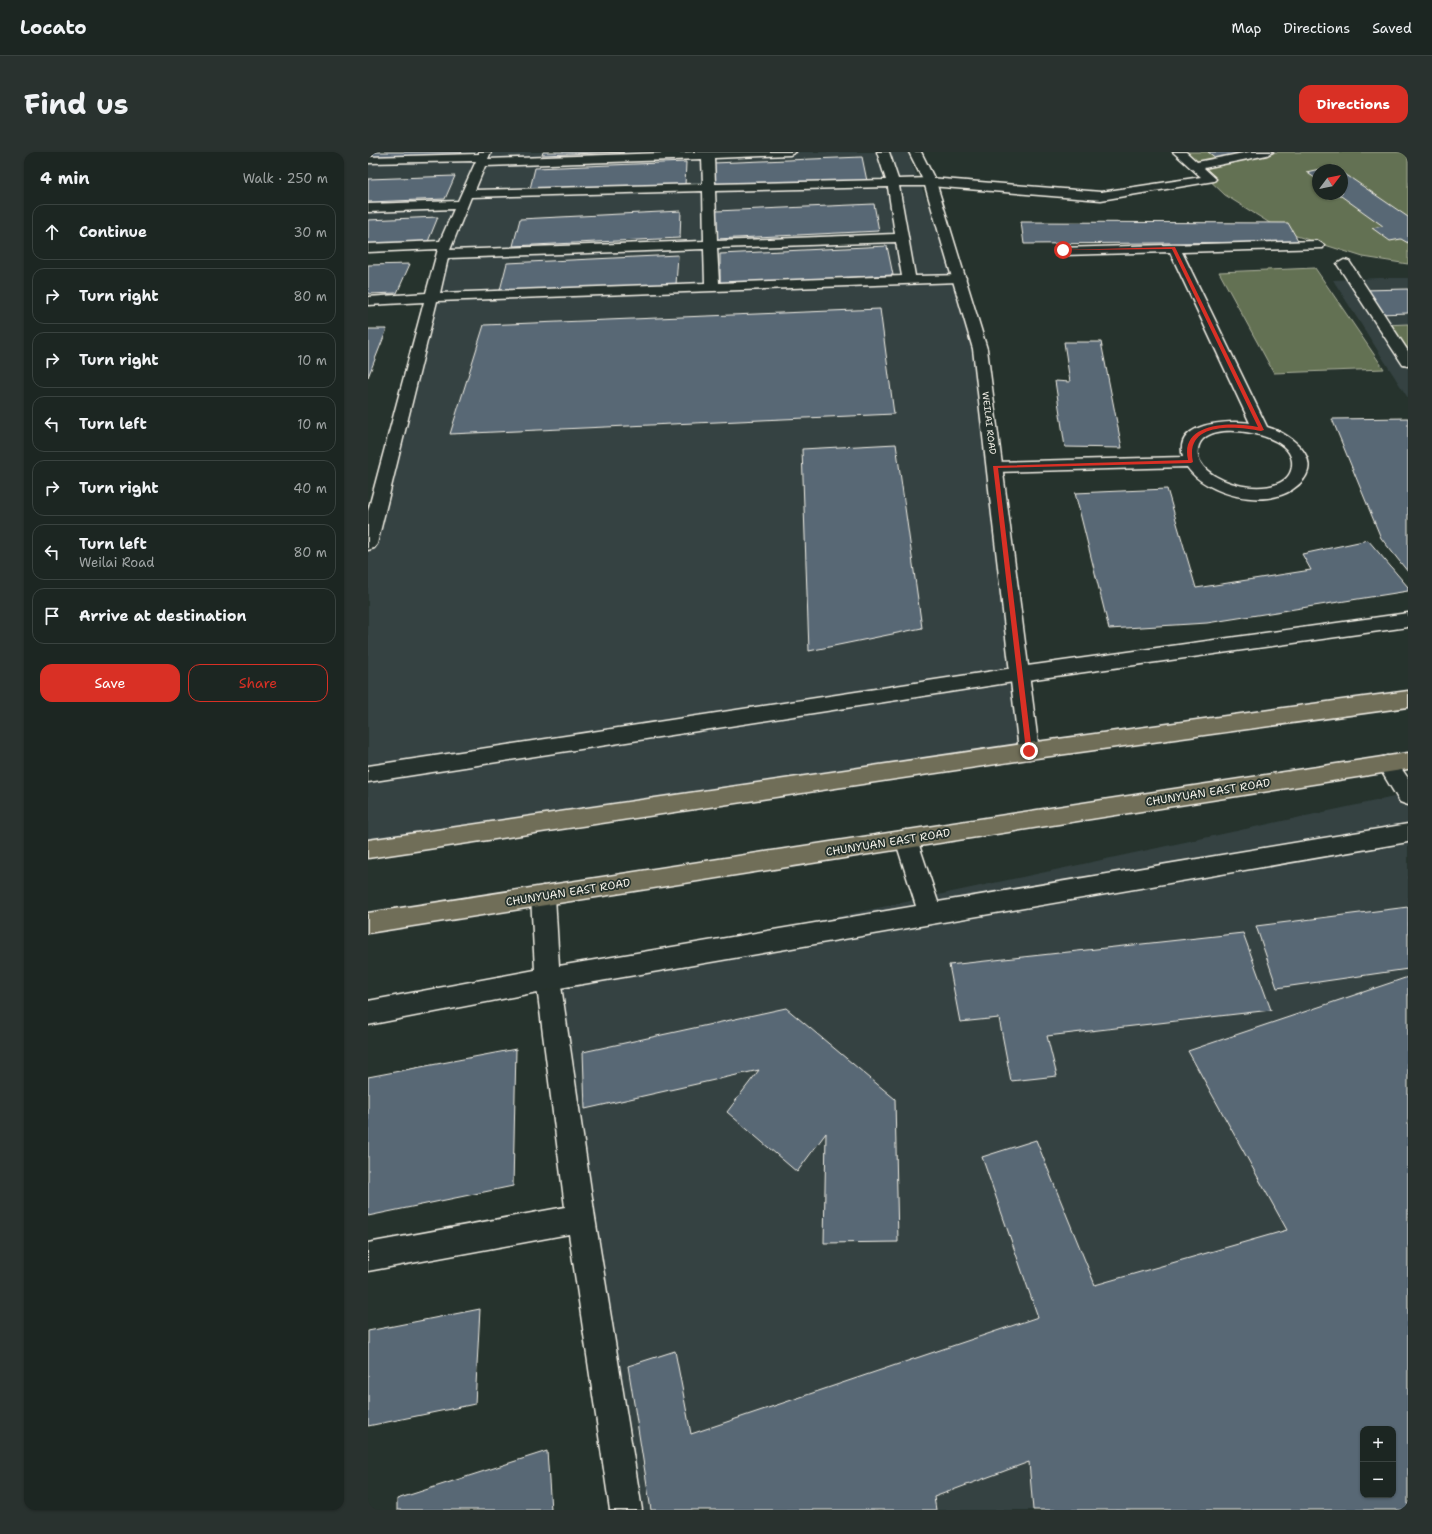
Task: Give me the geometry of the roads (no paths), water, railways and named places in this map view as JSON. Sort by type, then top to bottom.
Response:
[{"type":"main road","points":[[368,849],[1029,751],[1408,699]]},
{"type":"main road","name":"CHUNYUAN EAST ROAD","points":[[368,923],[1398,762]]},
{"type":"street","points":[[368,160],[790,152]]},
{"type":"street","points":[[883,152],[893,183],[909,280]]},
{"type":"street","name":"WEILAI ROAD","points":[[915,152],[930,182],[980,349],[1029,751]]},
{"type":"street","points":[[368,208],[464,200],[709,188],[930,182],[1101,196],[1210,179],[1178,152]]},
{"type":"street","points":[[1195,166],[1266,152]]},
{"type":"street","points":[[708,153],[712,287]]},
{"type":"street","points":[[368,544],[444,249],[482,157]]},
{"type":"street","points":[[368,248],[444,249],[710,245],[902,238]]},
{"type":"street","points":[[1063,250],[1318,245]]},
{"type":"street","points":[[1174,248],[1261,430]]},
{"type":"street","points":[[1344,264],[1408,362]]},
{"type":"street","points":[[368,301],[431,297],[959,278]]},
{"type":"street","points":[[1228,426],[1244,426],[1261,430],[1289,444],[1298,455],[1301,466],[1297,477],[1288,486],[1272,492],[1259,493],[1232,490],[1214,483],[1200,473],[1191,462],[1188,451],[1192,441],[1200,433],[1212,428],[1228,426]]},
{"type":"street","points":[[995,467],[1191,462]]},
{"type":"street","points":[[368,774],[1020,674],[1408,620]]},
{"type":"street","points":[[1398,762],[1408,796]]},
{"type":"street","points":[[368,1013],[548,979],[1408,833]]},
{"type":"street","points":[[906,839],[930,914]]},
{"type":"street","points":[[542,896],[548,979],[581,1218],[626,1510]]},
{"type":"street","points":[[368,1257],[581,1218]]}]
